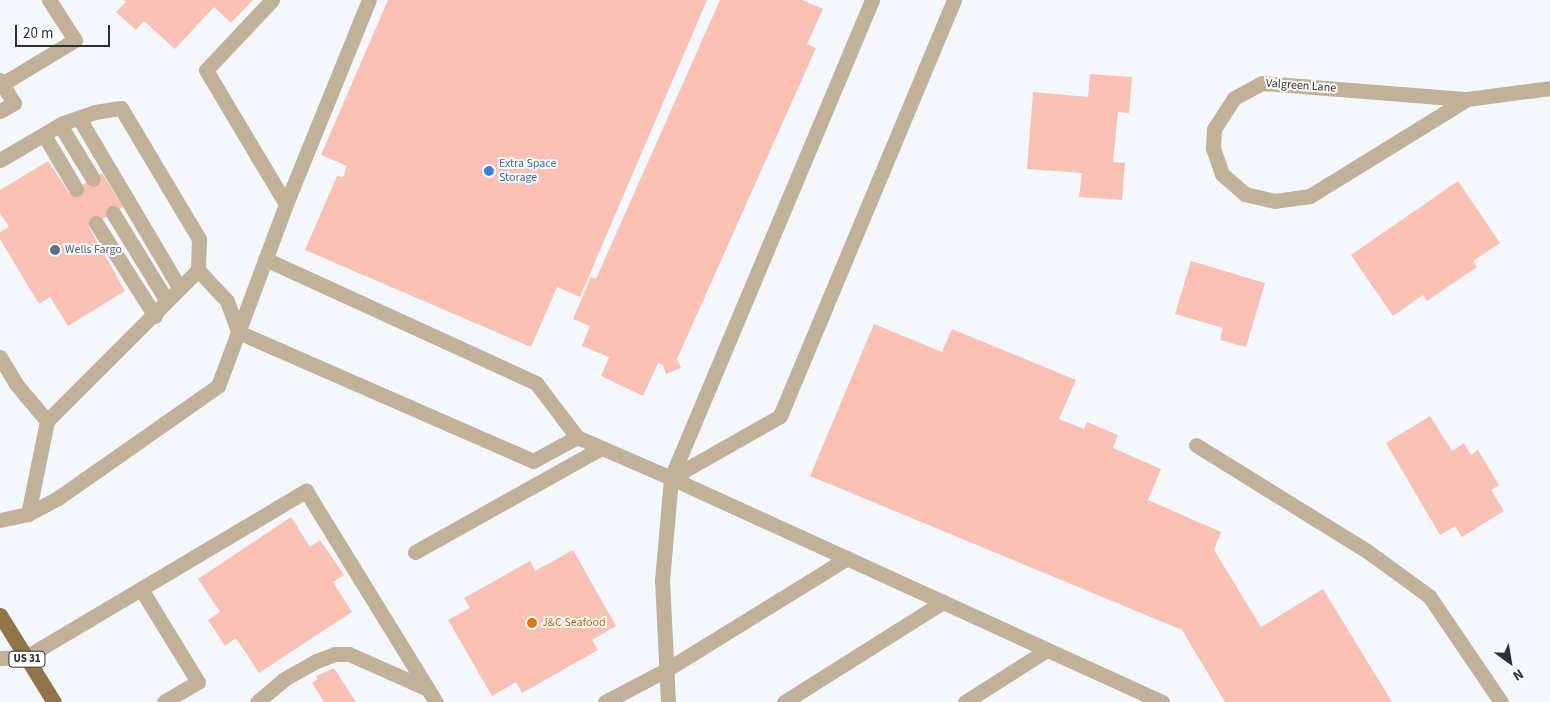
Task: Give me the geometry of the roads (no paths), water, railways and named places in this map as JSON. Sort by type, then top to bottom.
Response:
[{"type":"main road","name":"US 31","points":[[0,615],[54,702]]},
{"type":"street","points":[[0,111],[14,103],[1,82],[74,40],[49,0]]},
{"type":"street","points":[[272,0],[206,70],[286,204]]},
{"type":"street","points":[[0,520],[28,514],[58,498],[218,386],[286,204],[369,0]]},
{"type":"street","points":[[668,702],[662,581],[670,478],[872,0]]},
{"type":"street","points":[[670,478],[780,416],[954,0]]},
{"type":"street","name":"Valgreen Lane","points":[[1467,99],[1310,196],[1275,201],[1245,194],[1222,174],[1213,148],[1214,128],[1234,98],[1262,82],[1467,99],[1550,88]]},
{"type":"street","points":[[0,160],[60,125],[79,118],[121,108],[199,239],[198,270],[227,301],[238,332],[533,461],[577,437]]},
{"type":"street","points":[[79,118],[179,287]]},
{"type":"street","points":[[60,125],[93,179]]},
{"type":"street","points":[[44,135],[76,189]]},
{"type":"street","points":[[113,213],[167,301]]},
{"type":"street","points":[[96,223],[155,316]]},
{"type":"street","points":[[265,259],[536,383],[577,437],[1047,650],[1143,699],[1162,702]]},
{"type":"street","points":[[28,514],[47,420],[155,316],[179,287],[198,270]]},
{"type":"street","points":[[0,357],[16,384],[47,420]]},
{"type":"street","points":[[1196,445],[1367,551],[1429,596],[1501,702]]},
{"type":"street","points":[[415,552],[601,448]]},
{"type":"street","points":[[0,658],[26,657],[306,491],[432,696]]},
{"type":"street","points":[[605,702],[666,670],[847,558]]},
{"type":"street","points":[[141,589],[198,682],[164,702]]},
{"type":"street","points":[[784,702],[943,602]]},
{"type":"street","points":[[966,702],[1047,650]]},
{"type":"street","points":[[257,702],[284,679],[316,660],[335,654],[349,654],[432,696]]},
{"type":"place","name":"Extra Space Storage","points":[[489,171]]},
{"type":"place","name":"Wells Fargo","points":[[55,250]]},
{"type":"place","name":"J&C Seafood","points":[[532,623]]}]
